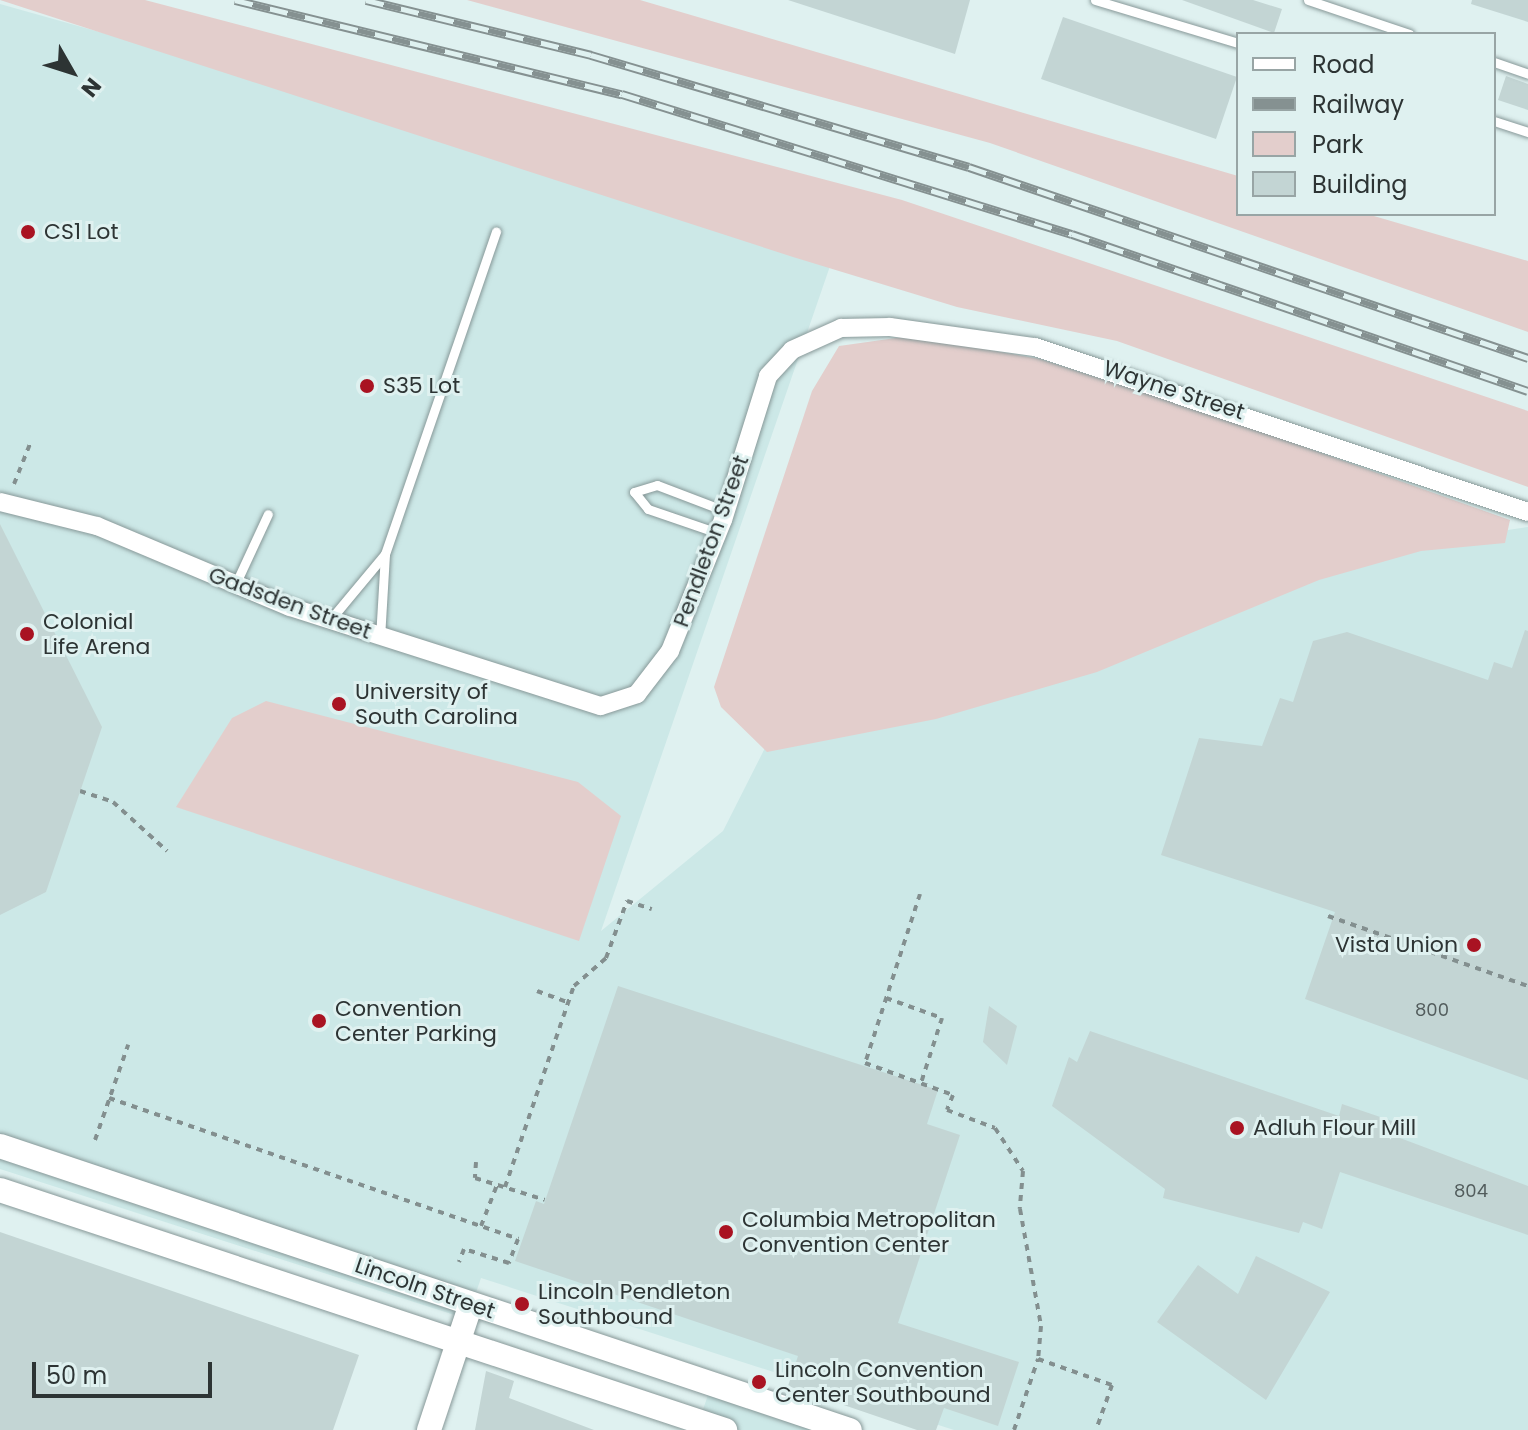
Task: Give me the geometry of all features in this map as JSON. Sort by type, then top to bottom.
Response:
[{"type":"street","name":"Wayne Street","points":[[809,339],[849,328],[948,332],[1035,347],[1528,512]]},
{"type":"street","name":"Pendleton Street","points":[[581,705],[626,700],[658,673],[718,533],[768,376],[809,339]]},
{"type":"street","name":"Gadsden Street","points":[[0,502],[97,526],[235,585],[581,705]]},
{"type":"street","name":"Lincoln Street","points":[[0,1146],[850,1430]]},
{"type":"street","name":"Lincoln Street","points":[[0,1190],[725,1430]]},
{"type":"street","points":[[429,1430],[471,1304]]},
{"type":"lane","points":[[1095,0],[1236,42]]},
{"type":"lane","points":[[1308,0],[1403,32]]},
{"type":"lane","points":[[1496,63],[1528,74]]},
{"type":"lane","points":[[1496,122],[1528,132]]},
{"type":"lane","points":[[380,637],[385,554],[496,232]]},
{"type":"lane","points":[[718,533],[648,509],[634,492],[657,485],[725,511]]},
{"type":"lane","points":[[235,585],[268,514]]},
{"type":"lane","points":[[330,620],[385,554]]},
{"type":"path","points":[[14,484],[30,444]]},
{"type":"path","points":[[80,791],[113,802],[167,851]]},
{"type":"path","points":[[920,894],[865,1063],[953,1095],[947,1110],[995,1128],[1023,1171],[1020,1209],[1041,1326],[1038,1359],[1014,1430]]},
{"type":"path","points":[[505,1187],[574,986],[606,958],[627,901],[652,909]]},
{"type":"path","points":[[1328,916],[1528,986]]},
{"type":"path","points":[[537,991],[568,1002]]},
{"type":"path","points":[[886,998],[942,1018],[921,1083]]},
{"type":"path","points":[[95,1140],[128,1045]]},
{"type":"path","points":[[109,1098],[518,1239],[509,1263],[464,1249],[459,1262]]},
{"type":"path","points":[[476,1162],[475,1178],[545,1200]]},
{"type":"path","points":[[481,1226],[497,1185]]},
{"type":"path","points":[[1038,1359],[1112,1385],[1096,1430]]},
{"type":"shaded area","points":[[0,4],[839,240],[601,931],[723,831],[768,742],[1449,539],[1528,527],[1528,1430],[954,1430],[481,1278],[467,1319],[0,1169]]},
{"type":"shaded area","points":[[708,1395],[816,1430],[696,1430]]},
{"type":"green space","points":[[0,0],[145,0],[902,200],[1528,411],[1528,487],[1117,341],[957,307],[793,257]]},
{"type":"green space","points":[[467,0],[640,0],[1236,175],[1236,216],[1374,216],[1528,261],[1528,332],[990,143]]},
{"type":"green space","points":[[910,336],[1040,359],[1237,423],[1510,520],[1505,543],[1421,551],[1319,580],[1097,672],[936,719],[767,752],[721,707],[714,687],[812,391],[839,346]]},
{"type":"green space","points":[[266,701],[578,782],[621,816],[579,941],[176,807],[232,718]]},
{"type":"building","points":[[788,0],[970,0],[955,54]]},
{"type":"building","points":[[1182,0],[1253,0],[1282,9],[1274,32]]},
{"type":"building","points":[[1472,0],[1528,0],[1528,22],[1471,4]]},
{"type":"building","points":[[1063,17],[1236,77],[1216,139],[1041,79]]},
{"type":"building","points":[[1506,76],[1528,84],[1528,110],[1498,100]]},
{"type":"building","name":"Colonial Life Arena","points":[[0,524],[102,727],[46,892],[0,915]]},
{"type":"building","points":[[1525,630],[1528,631],[1528,1080],[1305,999],[1335,912],[1161,855],[1199,738],[1262,746],[1280,698],[1293,702],[1313,641],[1347,632],[1488,680],[1494,662],[1512,668]]},
{"type":"building","name":"Columbia Metropolitan Convention Center","points":[[618,986],[938,1090],[927,1124],[960,1135],[898,1323],[1019,1362],[998,1426],[944,1408],[936,1430],[917,1430],[788,1386],[798,1356],[515,1261],[536,1201],[544,1204]]},
{"type":"building","points":[[989,1006],[1017,1026],[1007,1065],[983,1042]]},
{"type":"building","name":"Adluh Flour Mill","points":[[1090,1031],[1339,1116],[1342,1104],[1395,1122],[1392,1135],[1528,1186],[1528,1235],[1340,1172],[1322,1229],[1303,1222],[1299,1233],[1163,1198],[1165,1189],[1052,1106],[1069,1057],[1077,1062]]},
{"type":"building","points":[[0,1232],[359,1355],[333,1430],[0,1430]]},
{"type":"building","points":[[1256,1256],[1330,1292],[1266,1400],[1157,1322],[1198,1265],[1238,1294]]},
{"type":"building","points":[[486,1371],[514,1381],[509,1398],[594,1430],[475,1430]]},
{"type":"railway","points":[[235,0],[622,94],[1072,234],[1528,391]]},
{"type":"railway","points":[[366,0],[591,55],[969,167],[1528,358]]},
{"type":"place","name":"CS1 Lot","points":[[28,232]]},
{"type":"place","name":"S35 Lot","points":[[367,386]]},
{"type":"place","name":"Colonial Life Arena","points":[[27,634]]},
{"type":"place","name":"University of South Carolina","points":[[339,704]]},
{"type":"place","name":"Vista Union","points":[[1474,945]]},
{"type":"place","name":"Convention Center Parking","points":[[319,1021]]},
{"type":"place","name":"Adluh Flour Mill","points":[[1237,1128]]},
{"type":"place","name":"Columbia Metropolitan Convention Center","points":[[726,1232]]},
{"type":"place","name":"Lincoln Pendleton Southbound","points":[[522,1304]]},
{"type":"place","name":"Lincoln Convention Center Southbound","points":[[759,1382]]}]
